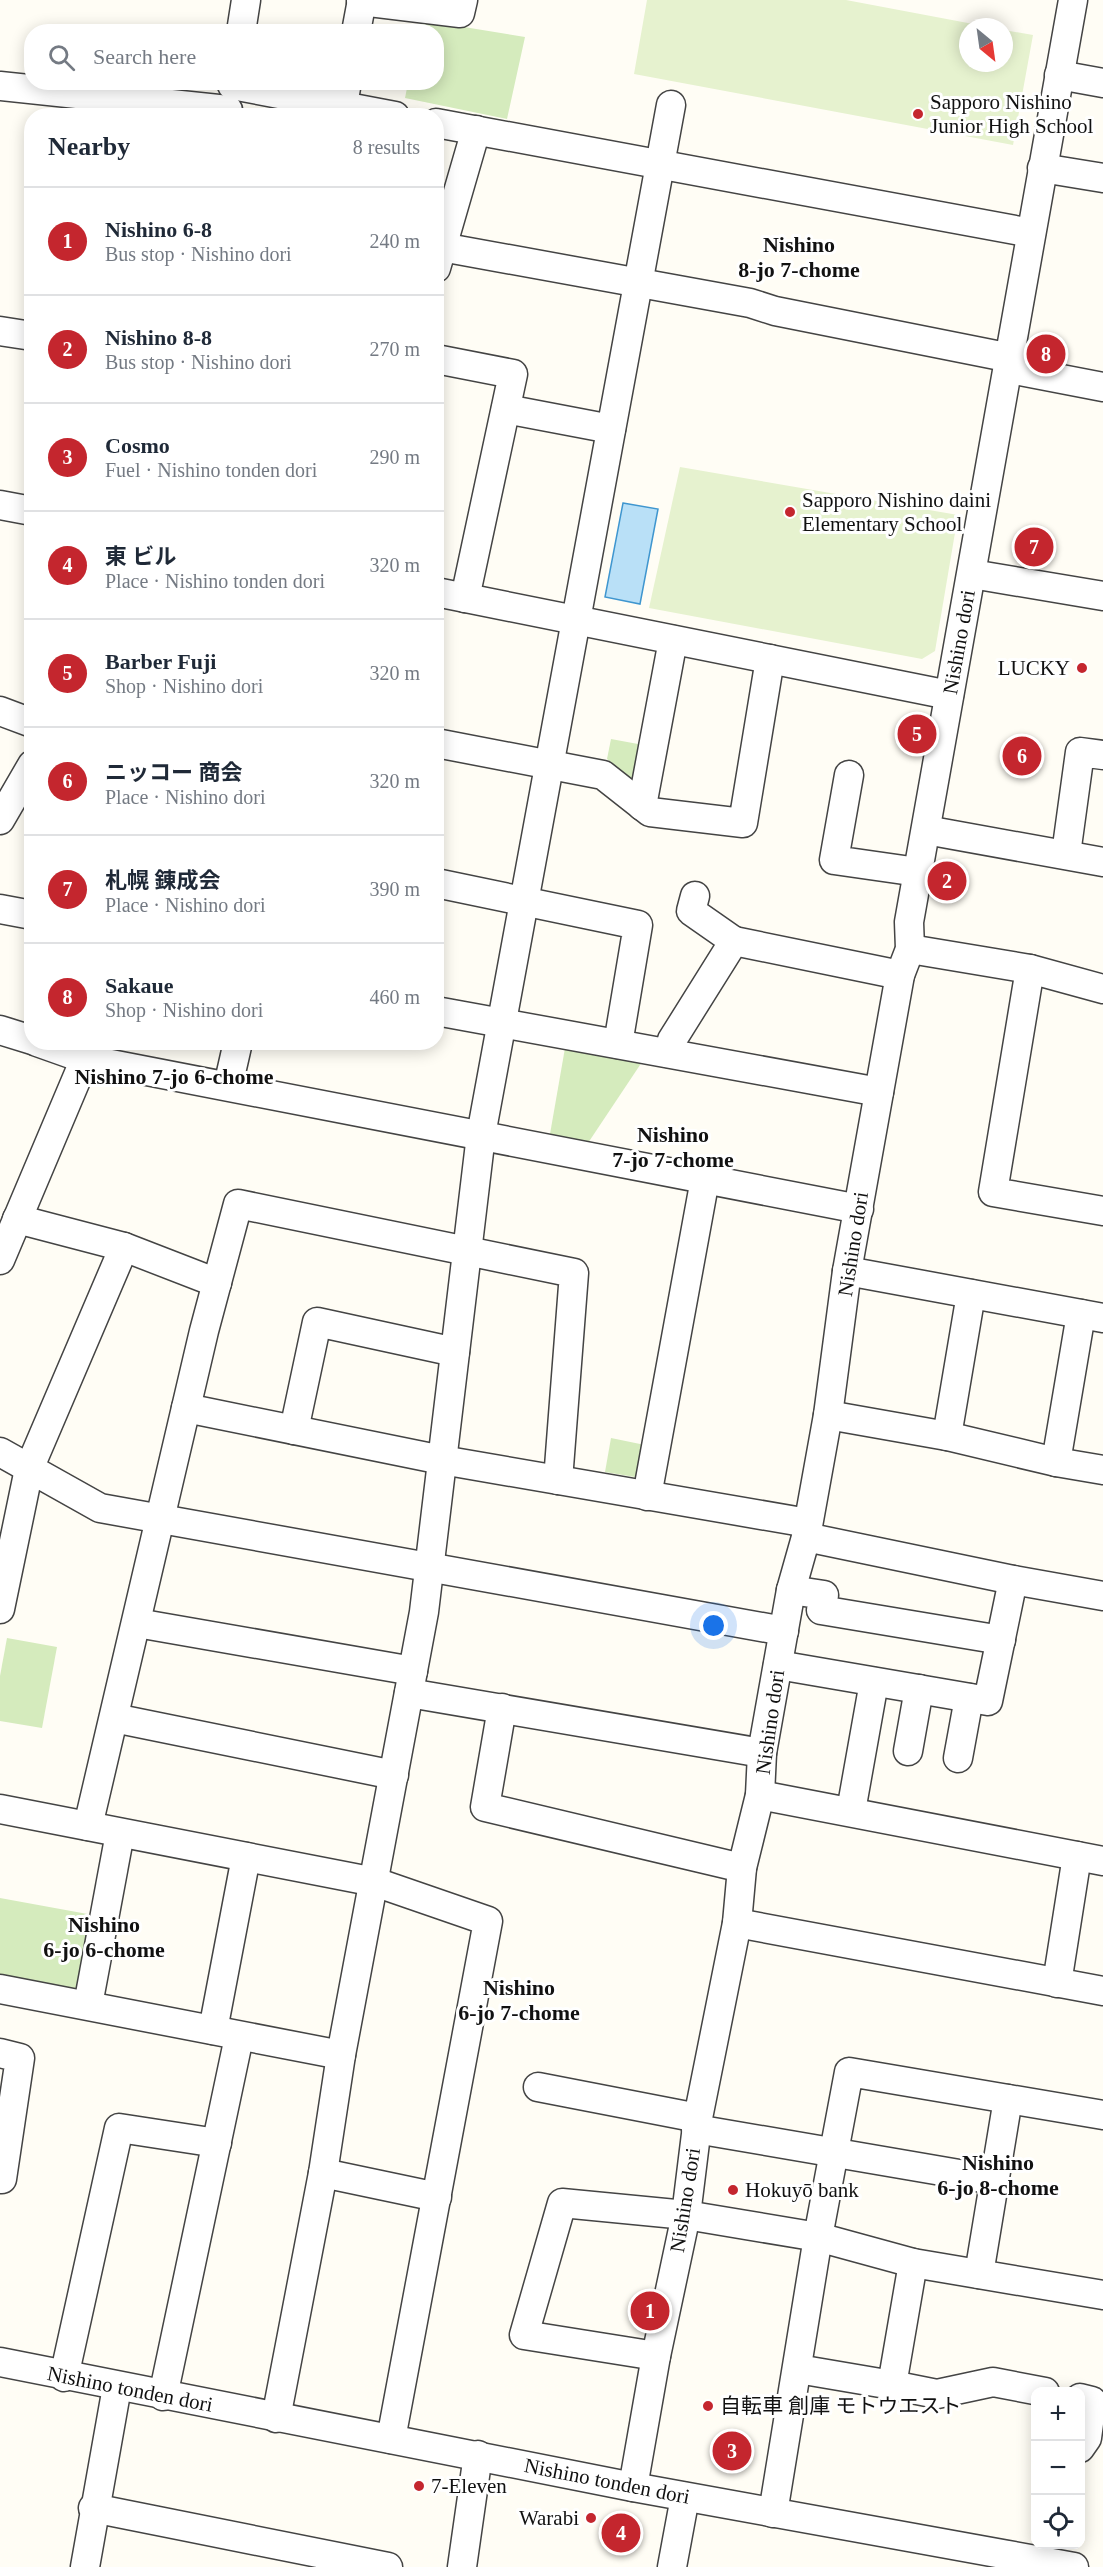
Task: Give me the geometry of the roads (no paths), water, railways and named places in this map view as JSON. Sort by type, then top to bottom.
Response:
[{"type":"street","points":[[358,24],[362,1],[460,13],[463,0]]},
{"type":"street","name":"Nishino dori","points":[[633,2487],[656,2356],[686,2216],[697,2124],[737,1923],[742,1868],[760,1795],[762,1753],[791,1590],[807,1530],[828,1415],[847,1271],[900,975],[910,949],[909,922],[1073,0]]},
{"type":"street","points":[[239,1],[240,24]]},
{"type":"street","points":[[1059,75],[1103,83]]},
{"type":"street","points":[[0,86],[104,106],[230,98],[343,101],[367,108]]},
{"type":"street","points":[[276,2418],[323,2173],[341,2055],[411,1682],[429,1566],[481,1135],[671,105]]},
{"type":"street","points":[[444,124],[1031,232]]},
{"type":"street","points":[[444,234],[476,130]]},
{"type":"street","points":[[1042,168],[1103,178]]},
{"type":"street","points":[[444,255],[638,283],[750,303],[775,311],[1010,363],[1103,387]]},
{"type":"street","points":[[0,331],[24,335]]},
{"type":"street","points":[[444,361],[513,374],[465,598]]},
{"type":"street","points":[[506,409],[611,429]]},
{"type":"street","points":[[0,505],[24,510]]},
{"type":"street","points":[[972,574],[1103,596]]},
{"type":"street","points":[[444,594],[949,695]]},
{"type":"street","points":[[642,806],[674,640]]},
{"type":"street","points":[[444,744],[550,762],[603,774],[650,812],[743,823],[770,659]]},
{"type":"street","points":[[0,711],[24,720]]},
{"type":"street","points":[[1066,854],[1080,752],[1103,755]]},
{"type":"street","points":[[849,775],[834,860],[918,872]]},
{"type":"street","points":[[0,820],[24,794]]},
{"type":"street","points":[[926,830],[1103,862]]},
{"type":"street","points":[[444,885],[638,925],[618,1044]]},
{"type":"street","points":[[695,896],[691,911],[734,941],[900,975]]},
{"type":"street","points":[[0,909],[24,914]]},
{"type":"street","points":[[668,1053],[672,1040],[734,941]]},
{"type":"street","points":[[910,949],[1030,969],[1103,989]]},
{"type":"street","points":[[1030,969],[993,1192],[1103,1211]]},
{"type":"street","points":[[444,1013],[879,1092]]},
{"type":"street","points":[[0,1030],[24,1038]]},
{"type":"street","points":[[60,1050],[85,1059],[859,1209]]},
{"type":"street","points":[[228,1086],[236,1050]]},
{"type":"street","points":[[0,1260],[85,1059]]},
{"type":"street","points":[[647,1496],[705,1179]]},
{"type":"street","points":[[88,1826],[186,1408],[238,1204],[574,1273],[558,1480]]},
{"type":"street","points":[[17,1219],[123,1247],[217,1283]]},
{"type":"street","points":[[0,1609],[29,1469],[123,1247]]},
{"type":"street","points":[[847,1271],[1092,1316],[1056,1462]]},
{"type":"street","points":[[947,1436],[971,1294]]},
{"type":"street","points":[[294,1430],[317,1322],[455,1352]]},
{"type":"street","points":[[186,1408],[442,1460],[647,1496],[807,1530],[1013,1580],[1103,1596]]},
{"type":"street","points":[[828,1415],[947,1436],[1056,1462],[1103,1470]]},
{"type":"street","points":[[0,1452],[99,1508],[784,1631]]},
{"type":"street","points":[[778,1665],[988,1701],[1013,1580]]},
{"type":"street","points":[[791,1590],[824,1595],[821,1610],[1001,1640]]},
{"type":"street","points":[[137,1623],[411,1682],[502,1708],[762,1753]]},
{"type":"street","points":[[850,1811],[874,1682]]},
{"type":"street","points":[[908,1751],[919,1689]]},
{"type":"street","points":[[958,1758],[969,1698]]},
{"type":"street","points":[[502,1708],[485,1807],[742,1868]]},
{"type":"street","points":[[114,1718],[394,1775]]},
{"type":"street","points":[[760,1795],[1090,1859],[1057,1983]]},
{"type":"street","points":[[0,1809],[375,1882],[488,1921],[391,2439]]},
{"type":"street","points":[[88,2005],[120,1833]]},
{"type":"street","points":[[163,2396],[217,2143],[226,2034],[246,1857]]},
{"type":"street","points":[[737,1923],[1103,1991]]},
{"type":"street","points":[[0,1989],[341,2055]]},
{"type":"street","points":[[0,2053],[20,2058],[2,2179],[0,2179]]},
{"type":"street","points":[[773,2513],[818,2236],[849,2072],[1103,2115]]},
{"type":"street","points":[[538,2087],[697,2124],[835,2152],[994,2180]]},
{"type":"street","points":[[979,2274],[1008,2099]]},
{"type":"street","points":[[64,2377],[119,2128],[217,2143]]},
{"type":"street","points":[[323,2173],[437,2197]]},
{"type":"street","points":[[656,2356],[524,2335],[562,2203],[686,2216],[818,2236],[913,2263],[1103,2295]]},
{"type":"street","points":[[892,2385],[913,2263]]},
{"type":"street","name":"Nishino tonden dori","points":[[0,2362],[64,2377],[773,2513],[970,2558],[1035,2552],[1074,2567]]},
{"type":"street","points":[[798,2369],[937,2394],[993,2382],[1031,2389]]},
{"type":"street","points":[[85,2567],[93,2508],[117,2387]]},
{"type":"street","points":[[1085,2399],[1092,2401],[1085,2441]]},
{"type":"street","points":[[462,2567],[478,2455]]},
{"type":"street","points":[[672,2567],[685,2497]]},
{"type":"street","points":[[93,2508],[388,2567]]},
{"type":"water","points":[[623,503],[658,509],[640,604],[605,597]]},
{"type":"place","name":"Sapporo Nishino Junior High School","points":[[918,114]]},
{"type":"place","name":"Sakaue","points":[[1046,354]]},
{"type":"place","name":"Sapporo Nishino daini Elementary School","points":[[790,512]]},
{"type":"place","name":"札幌 錬成会","points":[[1034,547]]},
{"type":"place","name":"LUCKY","points":[[1082,668]]},
{"type":"place","name":"Barber Fuji","points":[[917,734]]},
{"type":"place","name":"ニッコー 商会","points":[[1022,756]]},
{"type":"place","name":"Nishino 8-8","points":[[947,881]]},
{"type":"place","name":"Hokuyō bank","points":[[733,2190]]},
{"type":"place","name":"Nishino 6-8","points":[[650,2311]]},
{"type":"place","name":"自転車 創庫 モトウエスト","points":[[708,2406]]},
{"type":"place","name":"Cosmo","points":[[732,2451]]},
{"type":"place","name":"7-Eleven","points":[[419,2486]]},
{"type":"place","name":"Warabi","points":[[591,2518]]},
{"type":"place","name":"東 ビル","points":[[621,2533]]},
{"type":"district","name":"Nishino 8-jo 7-chome","points":[[799,256]]},
{"type":"district","name":"Nishino 7-jo 6-chome","points":[[174,1076]]},
{"type":"district","name":"Nishino 7-jo 7-chome","points":[[673,1146]]},
{"type":"district","name":"Nishino 6-jo 6-chome","points":[[104,1937]]},
{"type":"district","name":"Nishino 6-jo 7-chome","points":[[519,2000]]},
{"type":"district","name":"Nishino 6-jo 8-chome","points":[[998,2174]]}]
